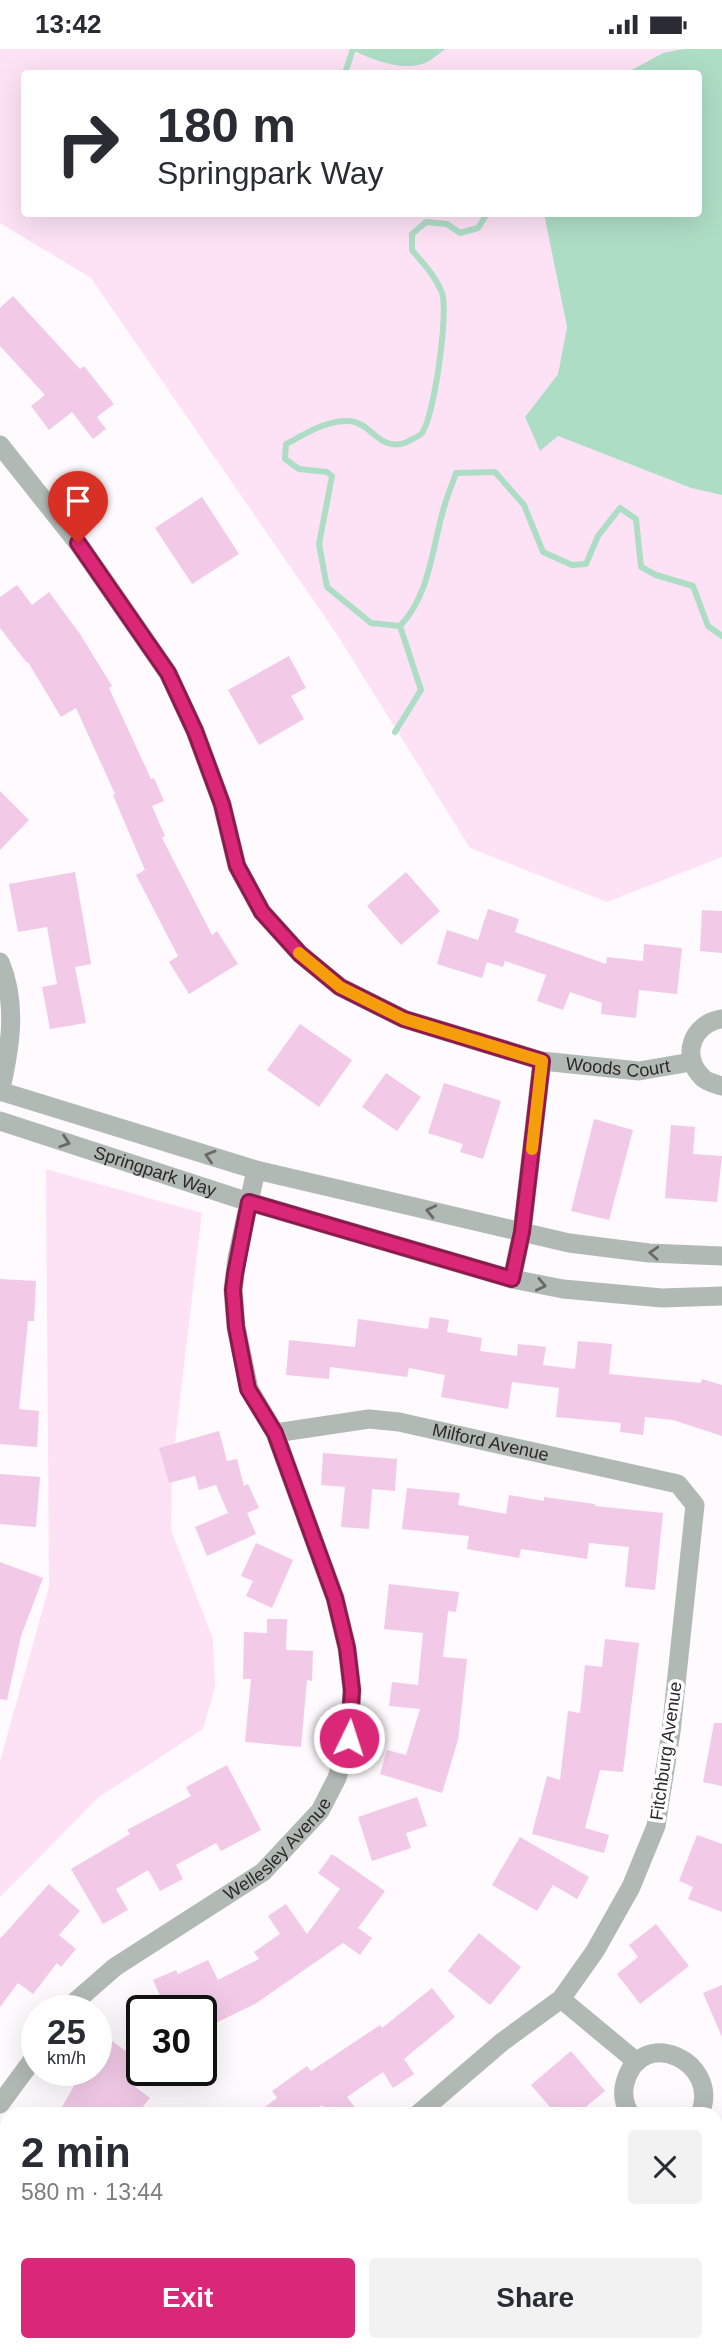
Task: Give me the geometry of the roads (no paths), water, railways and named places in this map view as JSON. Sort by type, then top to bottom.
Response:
[{"type":"street","name":"Woods Court","points":[[0,445],[78,543],[168,673],[195,731],[222,804],[237,866],[262,912],[300,954],[340,987],[404,1019],[542,1061],[639,1071],[691,1062]]},
{"type":"street","points":[[0,962],[9,994],[11,1019],[10,1044],[0,1092]]},
{"type":"street","name":"Woods Court","points":[[722,1019],[711,1020],[698,1030],[690,1045],[691,1062],[703,1079],[722,1086]]},
{"type":"street","points":[[512,1279],[522,1232],[542,1061]]},
{"type":"street","name":"Springpark Way","points":[[0,1092],[256,1170],[569,1243],[649,1253],[722,1256]]},
{"type":"street","name":"Springpark Way","points":[[0,1121],[249,1202],[512,1279],[563,1289],[662,1298],[722,1296]]},
{"type":"street","name":"Wellesley Avenue","points":[[83,1995],[115,1966],[263,1872],[320,1811],[337,1778],[349,1738],[352,1690],[347,1648],[335,1598],[275,1433],[248,1389],[236,1327],[234,1279],[256,1170]]},
{"type":"street","name":"Milford Avenue","points":[[275,1433],[369,1419],[399,1422],[678,1484],[695,1505]]},
{"type":"street","name":"Fitchburg Avenue","points":[[426,2107],[502,2042],[561,1999],[595,1951],[631,1887],[656,1826],[671,1732],[695,1505]]},
{"type":"street","points":[[561,1999],[637,2062]]},
{"type":"street","points":[[626,2107],[623,2091],[627,2075],[637,2062],[651,2054],[667,2052],[682,2056],[695,2066],[704,2079],[706,2095],[702,2107]]},
{"type":"street","points":[[0,2104],[21,2076]]},
{"type":"waterway","points":[[346,70],[353,49]]},
{"type":"waterway","points":[[485,217],[478,228],[460,233],[447,224],[426,222],[412,234],[412,250],[436,281],[444,303],[442,342],[435,388],[431,409],[421,434],[407,442],[389,444],[358,423],[341,421],[317,428],[286,444],[285,459],[299,469],[327,472],[332,476],[319,544],[327,587],[371,623],[400,626],[410,613],[424,584],[456,473],[495,472],[524,505],[543,552],[572,565],[586,564],[598,536],[620,508],[636,519],[641,567],[656,575],[693,586],[708,626],[722,636]]},
{"type":"waterway","points":[[395,732],[421,690],[400,626]]}]
